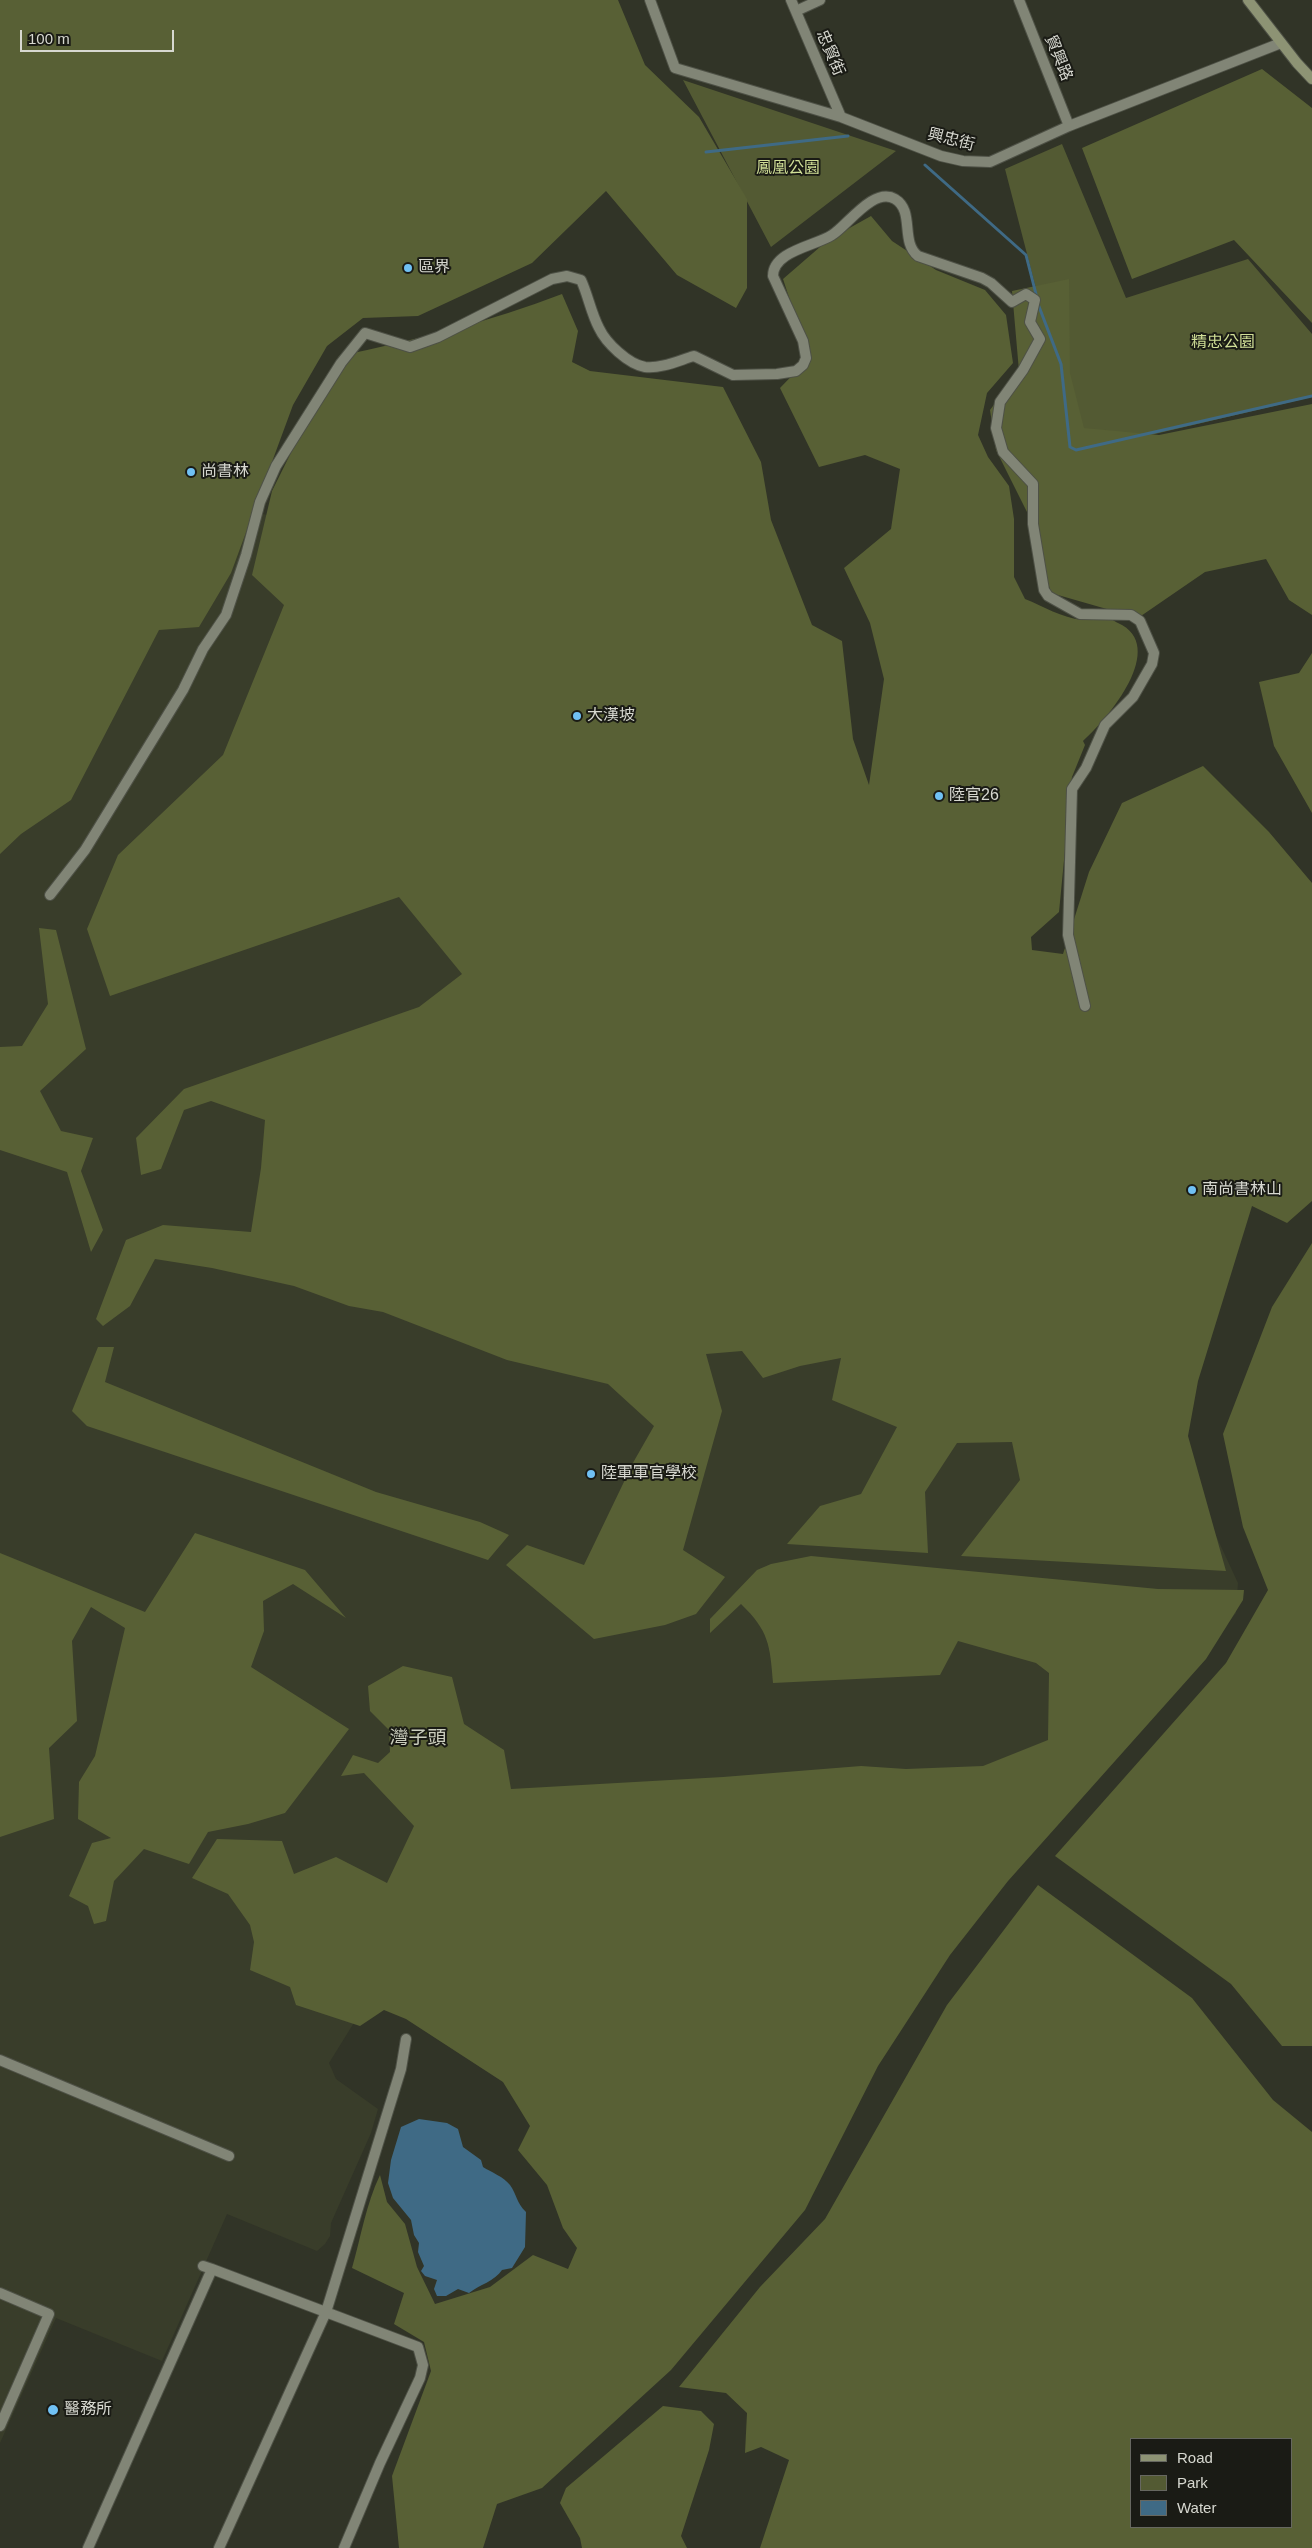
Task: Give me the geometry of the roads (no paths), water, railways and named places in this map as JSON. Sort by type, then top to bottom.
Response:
[{"type":"street","name":"興忠街","points":[[650,0],[675,68],[841,118],[941,156],[963,162],[990,162],[1069,126],[1281,43]]},
{"type":"street","name":"忠貿街","points":[[791,0],[841,118]]},
{"type":"street","points":[[796,11],[820,0]]},
{"type":"street","name":"貿興路","points":[[1019,0],[1069,126]]},
{"type":"street","points":[[1248,0],[1311,80]]},
{"type":"street","points":[[50,895],[85,850],[183,690],[202,649],[226,615],[246,555],[260,502],[276,466],[341,363],[365,333],[410,347],[438,337],[552,279],[567,276],[581,280],[599,328],[610,343],[627,358],[644,367],[657,366],[694,356],[733,375],[777,374],[796,371],[803,365],[806,358],[803,341],[773,276],[773,268],[776,263],[788,255],[832,235],[852,214],[879,198],[888,197],[895,199],[904,208],[908,242],[911,251],[918,256],[982,278],[992,283],[1012,302],[1026,294],[1035,300],[1030,322],[1040,339],[1023,370],[1000,402],[996,428],[1003,452],[1033,484],[1033,524],[1044,590],[1048,596],[1080,614],[1131,615],[1140,621],[1154,653],[1152,664],[1133,697],[1105,725],[1086,768],[1072,789],[1068,935],[1085,1006]]},
{"type":"street","points":[[219,2548],[326,2312],[401,2069],[406,2039]]},
{"type":"street","points":[[0,2060],[229,2156]]},
{"type":"street","points":[[88,2548],[208,2267],[418,2347],[423,2365],[420,2378],[380,2463],[344,2548]]},
{"type":"street","points":[[0,2293],[49,2314],[0,2426]]},
{"type":"water","points":[[419,2119],[447,2123],[458,2129],[463,2147],[481,2160],[483,2167],[507,2182],[526,2212],[525,2247],[512,2268],[502,2270],[495,2277],[469,2293],[458,2289],[446,2296],[437,2296],[434,2289],[437,2280],[425,2276],[421,2271],[424,2266],[418,2252],[419,2243],[414,2235],[411,2220],[393,2198],[388,2183],[391,2160],[401,2127]]},
{"type":"waterway","points":[[706,152],[848,136]]},
{"type":"waterway","points":[[925,165],[1026,255],[1037,298]]},
{"type":"waterway","points":[[1038,304],[1061,364],[1070,447],[1076,450],[1312,396]]},
{"type":"place","name":"區界","points":[[408,268]]},
{"type":"place","name":"尚書林","points":[[191,472]]},
{"type":"place","name":"大漢坡","points":[[577,716]]},
{"type":"place","name":"陸官26","points":[[939,796]]},
{"type":"place","name":"南尚書林山","points":[[1192,1190]]},
{"type":"place","name":"陸軍軍官學校","points":[[591,1474]]},
{"type":"place","name":"醫務所","points":[[53,2410]]},
{"type":"district","name":"灣子頭","points":[[418,1739]]},
{"type":"park label","name":"鳳凰公園","points":[[788,169]]},
{"type":"park label","name":"精忠公園","points":[[1223,343]]}]
